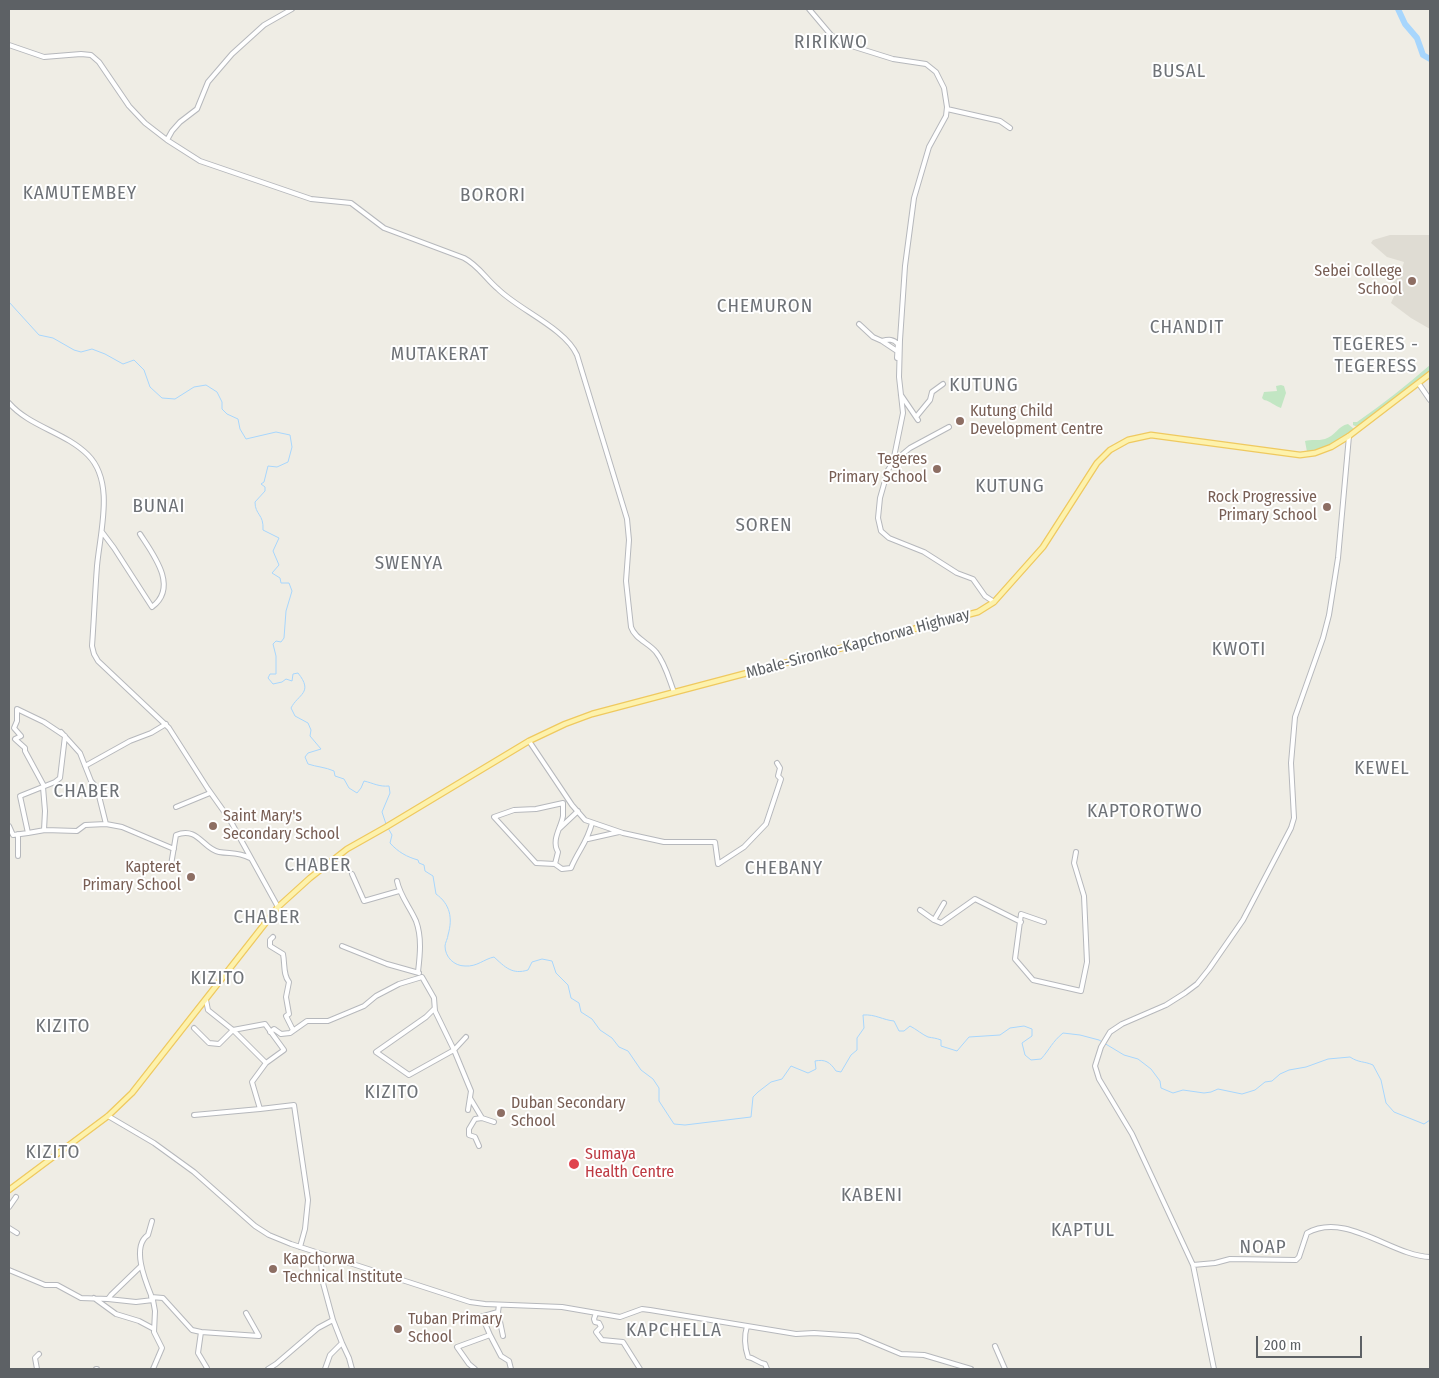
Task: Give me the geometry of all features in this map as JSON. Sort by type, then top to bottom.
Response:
[{"type":"main road","name":"Mbale-Sironko-Kapchorwa Highway","points":[[9,1190],[108,1116],[132,1093],[278,907],[330,861],[529,741],[592,714],[978,612],[994,602],[1052,535],[1097,463],[1110,450],[1128,440],[1138,437],[1157,436],[1300,455],[1315,453],[1331,447],[1349,436],[1430,374]]},
{"type":"street","points":[[167,140],[180,122],[197,108],[208,82],[232,54],[264,24],[292,9]]},
{"type":"street","points":[[809,9],[831,35],[842,43],[893,59],[920,62],[931,67],[939,77],[944,88],[947,109],[943,124],[930,147],[914,198],[905,266],[899,377],[901,394],[917,419],[930,400],[932,392],[943,384]]},
{"type":"street","points":[[9,44],[44,57],[91,55],[99,62],[134,112],[145,123],[200,161],[311,198],[351,203],[384,228],[470,261],[508,298],[569,342],[577,355],[627,519],[629,535],[626,581],[632,630],[634,634],[657,654],[674,692]]},
{"type":"street","points":[[947,109],[1000,121],[1010,128]]},
{"type":"street","points":[[893,462],[902,421],[897,351],[902,318]]},
{"type":"street","points":[[859,324],[873,337],[897,351]]},
{"type":"street","points":[[882,341],[888,339],[898,344]]},
{"type":"street","points":[[1419,384],[1430,400]]},
{"type":"street","points":[[9,403],[28,420],[78,447],[94,462],[98,470],[103,494],[104,516],[95,595],[92,646],[94,654],[98,661],[166,724],[210,793],[230,820],[278,907]]},
{"type":"street","points":[[948,427],[910,448],[893,462],[888,470],[879,506],[878,518],[881,531],[889,538],[924,552],[957,573],[972,579],[986,596],[994,602]]},
{"type":"street","points":[[1214,1369],[1193,1265],[1132,1134],[1096,1072],[1096,1059],[1107,1035],[1122,1024],[1166,1005],[1197,984],[1243,920],[1291,828],[1294,818],[1291,763],[1295,717],[1323,638],[1332,603],[1349,436]]},
{"type":"street","points":[[101,532],[114,548],[152,607],[163,593],[163,579],[158,563],[140,534]]},
{"type":"street","points":[[44,830],[44,786],[24,751],[25,748],[16,739],[21,736],[14,728],[17,722],[17,709],[44,722],[65,736]]},
{"type":"street","points":[[85,766],[166,724]]},
{"type":"street","points":[[61,732],[80,754],[91,781],[97,788],[106,824]]},
{"type":"street","points":[[28,834],[20,796],[60,778],[65,736]]},
{"type":"street","points":[[529,741],[585,820],[619,832],[664,842],[715,842],[718,864],[744,847],[766,824],[781,779],[778,776],[780,768],[778,763]]},
{"type":"street","points":[[176,807],[210,793]]},
{"type":"street","points":[[560,828],[563,816],[563,803],[514,810],[494,818],[536,863],[555,864],[562,869],[571,868],[578,852],[588,839],[592,822]]},
{"type":"street","points":[[555,864],[558,852],[556,848],[556,834],[578,811]]},
{"type":"street","points":[[9,826],[14,835],[44,830],[77,831],[85,825],[99,823],[122,827],[174,849]]},
{"type":"street","points":[[588,839],[619,832]]},
{"type":"street","points":[[165,869],[170,865],[176,835],[186,833],[194,834],[217,852],[239,853],[250,858]]},
{"type":"street","points":[[18,834],[18,856]]},
{"type":"street","points":[[1044,922],[1021,914],[1015,959],[1033,980],[1081,991],[1087,962],[1084,896],[1074,863],[1076,852]]},
{"type":"street","points":[[352,874],[364,901],[399,891]]},
{"type":"street","points":[[397,881],[399,891],[416,921],[421,941],[418,972]]},
{"type":"street","points":[[920,910],[941,923],[975,899],[1021,922]]},
{"type":"street","points":[[934,920],[944,903]]},
{"type":"street","points":[[273,937],[270,940],[270,946],[283,954],[285,962],[285,978],[289,982],[286,997],[289,1014],[286,1016],[293,1030]]},
{"type":"street","points":[[342,946],[387,964],[418,972],[422,977],[434,998],[434,1008],[471,1091],[468,1110]]},
{"type":"street","points":[[270,1032],[274,1029],[281,1034],[290,1033],[307,1021],[328,1020],[364,1006],[376,996],[399,984],[422,977]]},
{"type":"street","points":[[206,1000],[208,1010],[233,1030],[266,1063]]},
{"type":"street","points":[[434,1008],[426,1017],[376,1052],[409,1075],[454,1050],[466,1037]]},
{"type":"street","points":[[194,1028],[209,1043],[219,1044],[233,1030],[265,1024],[284,1050],[266,1063],[252,1082],[260,1108]]},
{"type":"street","points":[[470,1098],[482,1118]]},
{"type":"street","points":[[194,1114],[294,1105],[308,1200],[305,1229],[300,1247]]},
{"type":"street","points":[[108,1116],[148,1140],[194,1172],[222,1195],[247,1220],[262,1231],[320,1254],[387,1274],[461,1300],[499,1305],[562,1307],[620,1317],[642,1309],[796,1334],[814,1333],[858,1336],[901,1354],[924,1355],[971,1369]]},
{"type":"street","points":[[479,1146],[475,1137],[469,1135],[468,1128],[475,1119],[482,1118],[494,1122]]},
{"type":"street","points":[[9,1207],[16,1197]]},
{"type":"street","points":[[152,1221],[148,1235],[144,1237],[140,1247],[142,1273],[155,1311],[154,1332],[162,1348],[153,1369]]},
{"type":"street","points":[[9,1228],[17,1233]]},
{"type":"street","points":[[1193,1265],[1215,1263],[1230,1259],[1296,1260],[1299,1257],[1307,1233],[1312,1230],[1326,1228],[1359,1232],[1410,1254],[1430,1257]]},
{"type":"street","points":[[320,1254],[323,1283],[333,1320],[352,1369]]},
{"type":"street","points":[[108,1299],[142,1266]]},
{"type":"street","points":[[9,1270],[45,1285],[57,1285],[81,1298],[93,1297],[136,1302],[163,1298],[192,1330],[201,1332],[259,1336],[246,1313]]},
{"type":"street","points":[[93,1297],[116,1314],[139,1321],[154,1329]]},
{"type":"street","points":[[499,1305],[498,1312],[503,1336]]},
{"type":"street","points":[[498,1312],[480,1318],[484,1321],[501,1356],[509,1361],[511,1369]]},
{"type":"street","points":[[596,1313],[594,1319],[601,1327],[596,1332],[602,1340],[623,1342],[640,1369]]},
{"type":"street","points":[[268,1369],[318,1328],[333,1320]]},
{"type":"street","points":[[747,1326],[745,1332],[748,1357],[765,1364],[767,1369]]},
{"type":"street","points":[[201,1332],[198,1353],[206,1369]]},
{"type":"street","points":[[474,1369],[457,1346],[490,1335]]},
{"type":"street","points":[[325,1369],[330,1354],[342,1343]]},
{"type":"street","points":[[995,1346],[1005,1369]]},
{"type":"street","points":[[37,1369],[35,1358],[39,1354]]},
{"type":"shaded area","name":"Sebei College School","points":[[1390,235],[1430,235],[1430,329],[1391,303],[1395,294],[1388,287],[1400,275],[1404,262],[1387,257],[1371,243],[1373,240]]},
{"type":"green space","points":[[1430,365],[1430,370],[1357,427],[1353,425],[1353,422],[1357,422],[1376,408]]},
{"type":"green space","points":[[1276,386],[1284,386],[1286,393],[1281,408],[1262,398],[1264,392],[1277,391]]},
{"type":"green space","points":[[1348,424],[1354,429],[1343,437],[1320,449],[1307,452],[1305,441],[1325,439]]},
{"type":"waterway","points":[[1398,9],[1405,24],[1417,38],[1423,55],[1430,59]]},
{"type":"waterway","points":[[9,302],[39,335],[53,338],[81,352],[92,349],[123,364],[134,360],[144,370],[150,387],[162,398],[175,399],[194,387],[206,385],[217,392],[222,402],[222,409],[227,414],[238,419],[240,429],[246,439],[276,432],[290,435],[292,447],[288,462],[277,467],[268,466],[264,482],[261,484],[265,487],[265,491],[255,502],[256,510],[262,521],[263,530],[279,538],[273,551],[279,565],[272,573],[280,578],[281,583],[289,583],[292,591],[286,611],[284,638],[281,642],[276,641],[273,644],[276,656],[276,674],[270,674],[268,678],[273,684],[286,679],[292,681],[293,674],[298,673],[303,680],[305,689],[291,708],[295,716],[308,723],[311,730],[310,736],[321,749],[308,753],[305,757],[308,764],[334,771],[335,776],[344,779],[349,788],[357,793],[364,781],[389,786],[390,793],[382,812],[386,824]]},
{"type":"waterway","points":[[388,828],[392,835],[390,843],[403,854],[418,860],[419,863],[424,865],[425,871],[433,876],[436,894],[444,902],[449,912],[450,923],[445,950],[451,960],[461,966],[469,966],[494,957],[505,967],[513,971],[528,970],[532,962],[542,959],[552,961],[556,973],[568,985],[571,998],[579,1003],[581,1012],[592,1019],[600,1030],[612,1038],[619,1047],[628,1051],[641,1070],[653,1079],[659,1088],[659,1101],[674,1124],[685,1125],[751,1117],[753,1097],[771,1082],[782,1079],[791,1066],[808,1073],[816,1069],[815,1061],[822,1060],[829,1063],[836,1071],[841,1072],[851,1055],[857,1050],[857,1038],[864,1028],[863,1015],[894,1021],[899,1031],[904,1031],[910,1026],[928,1037],[941,1040],[941,1046],[957,1051],[969,1037],[1000,1035],[1010,1028],[1024,1026],[1032,1029],[1032,1036],[1022,1043],[1025,1055],[1031,1060],[1041,1059],[1063,1033],[1080,1035],[1099,1040],[1124,1055],[1138,1059],[1151,1069],[1160,1081],[1161,1088],[1173,1093],[1183,1090],[1204,1093],[1218,1089],[1242,1094],[1255,1090],[1265,1082],[1272,1081],[1280,1074],[1289,1070],[1306,1067],[1328,1059],[1350,1057],[1373,1065],[1381,1080],[1386,1103],[1394,1112],[1424,1124],[1430,1120]]},
{"type":"place","name":"Sebei College School","points":[[1412,281]]},
{"type":"place","name":"Kutung Child Development Centre","points":[[960,421]]},
{"type":"place","name":"Tegeres Primary School","points":[[937,469]]},
{"type":"place","name":"Rock Progressive Primary School","points":[[1327,507]]},
{"type":"place","name":"Saint Mary's Secondary School","points":[[213,826]]},
{"type":"place","name":"Kapteret Primary School","points":[[191,877]]},
{"type":"place","name":"Duban Secondary School","points":[[501,1113]]},
{"type":"place","name":"Sumaya Health Centre","points":[[574,1164]]},
{"type":"place","name":"Kapchorwa Technical Institute","points":[[273,1269]]},
{"type":"place","name":"Tuban Primary School","points":[[398,1329]]},
{"type":"district","name":"RIRIKWO","points":[[831,43]]},
{"type":"district","name":"BUSAL","points":[[1179,72]]},
{"type":"district","name":"KAMUTEMBEY","points":[[80,194]]},
{"type":"district","name":"BORORI","points":[[493,196]]},
{"type":"district","name":"CHEMURON","points":[[765,307]]},
{"type":"district","name":"CHANDIT","points":[[1187,328]]},
{"type":"district","name":"MUTAKERAT","points":[[440,355]]},
{"type":"district","name":"TEGERES - TEGERESS","points":[[1376,356]]},
{"type":"district","name":"KUTUNG","points":[[984,386]]},
{"type":"district","name":"KUTUNG","points":[[1010,487]]},
{"type":"district","name":"BUNAI","points":[[159,507]]},
{"type":"district","name":"SOREN","points":[[764,526]]},
{"type":"district","name":"SWENYA","points":[[409,564]]},
{"type":"district","name":"KWOTI","points":[[1239,650]]},
{"type":"district","name":"KEWEL","points":[[1382,769]]},
{"type":"district","name":"CHABER","points":[[87,792]]},
{"type":"district","name":"KAPTOROTWO","points":[[1145,812]]},
{"type":"district","name":"CHABER","points":[[318,866]]},
{"type":"district","name":"CHEBANY","points":[[784,869]]},
{"type":"district","name":"CHABER","points":[[267,918]]},
{"type":"district","name":"KIZITO","points":[[218,979]]},
{"type":"district","name":"KIZITO","points":[[63,1027]]},
{"type":"district","name":"KIZITO","points":[[392,1093]]},
{"type":"district","name":"KIZITO","points":[[53,1153]]},
{"type":"district","name":"KABENI","points":[[872,1196]]},
{"type":"district","name":"KAPTUL","points":[[1083,1231]]},
{"type":"district","name":"NOAP","points":[[1263,1248]]},
{"type":"district","name":"KAPCHELLA","points":[[674,1331]]}]
